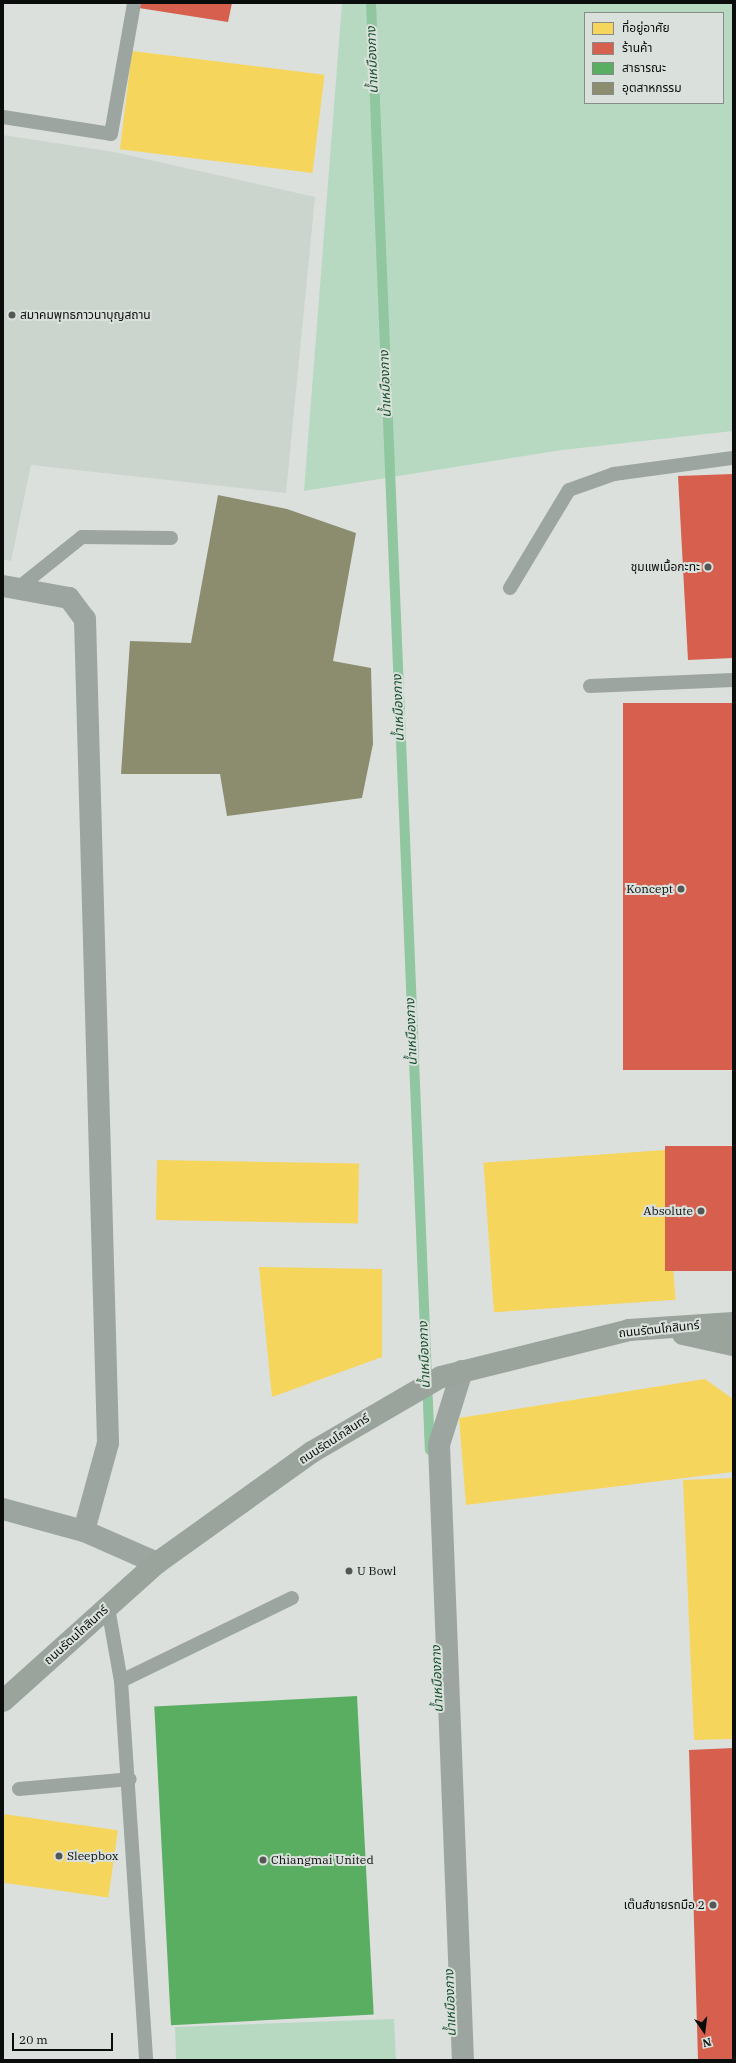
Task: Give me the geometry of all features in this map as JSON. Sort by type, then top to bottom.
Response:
[{"type":"street","points":[[10,588],[69,598],[85,619],[108,1443],[84,1532]]},
{"type":"street","name":"ถนนรัตนโกสินทร์","points":[[3,1701],[157,1563],[322,1445],[441,1376],[629,1330],[733,1323]]},
{"type":"street","points":[[648,1328],[733,1345]]},
{"type":"street","points":[[462,1371],[439,1444],[463,2060]]},
{"type":"street","points":[[3,1509],[84,1532],[157,1563]]},
{"type":"lane","points":[[3,117],[110,134],[134,3]]},
{"type":"lane","points":[[510,588],[569,490],[614,474],[733,458]]},
{"type":"lane","points":[[10,588],[82,537],[171,538]]},
{"type":"lane","points":[[590,686],[733,680]]},
{"type":"lane","points":[[121,1681],[292,1598]]},
{"type":"lane","points":[[108,1608],[121,1681],[130,1779],[146,2060]]},
{"type":"lane","points":[[19,1789],[130,1779]]},
{"type":"shaded area","points":[[3,135],[114,152],[315,197],[286,493],[31,465],[11,561],[3,559]]},
{"type":"green space","points":[[342,3],[733,3],[733,431],[562,450],[304,491]]},
{"type":"green space","points":[[394,2019],[396,2060],[176,2060],[175,2027]]},
{"type":"building: ที่อยู่อาศัย","points":[[132,51],[325,75],[312,173],[120,149]]},
{"type":"building: ที่อยู่อาศัย","points":[[665,1150],[675,1300],[494,1312],[483,1163]]},
{"type":"building: ที่อยู่อาศัย","points":[[157,1160],[359,1164],[358,1224],[156,1220]]},
{"type":"building: ที่อยู่อาศัย","points":[[259,1267],[382,1269],[382,1357],[272,1397]]},
{"type":"building: ที่อยู่อาศัย","points":[[705,1379],[733,1399],[733,1472],[466,1505],[459,1418]]},
{"type":"building: ที่อยู่อาศัย","points":[[733,1478],[733,1739],[694,1740],[683,1480]]},
{"type":"building: ที่อยู่อาศัย","name":"Sleepbox","points":[[3,1814],[118,1830],[108,1897],[3,1883]]},
{"type":"building: ร้านค้า","points":[[140,3],[232,3],[228,22],[139,8]]},
{"type":"building: ร้านค้า","name":"ชุมแพเนื้อกะทะ","points":[[733,474],[733,658],[688,660],[678,476]]},
{"type":"building: ร้านค้า","name":"Koncept","points":[[623,703],[733,703],[733,1070],[623,1070]]},
{"type":"building: ร้านค้า","name":"Absolute","points":[[665,1146],[733,1146],[733,1271],[665,1271]]},
{"type":"building: ร้านค้า","name":"เต๊นส์ขายรถมือ 2","points":[[733,1748],[733,2060],[698,2060],[689,1750]]},
{"type":"building: สาธารณะ","name":"Chiangmai United","points":[[357,1696],[374,2015],[171,2025],[154,1707]]},
{"type":"building: อุตสาหกรรม","points":[[218,495],[287,509],[356,533],[333,661],[371,668],[373,744],[362,798],[227,816],[220,774],[121,774],[130,641],[191,643]]},
{"type":"waterway","name":"น้ำเหมืองกาง","points":[[371,3],[430,1450]]},
{"type":"place","name":"สมาคมพุทธภาวนาบุญสถาน","points":[[12,315]]},
{"type":"place","name":"ชุมแพเนื้อกะทะ","points":[[708,567]]},
{"type":"place","name":"Koncept","points":[[681,889]]},
{"type":"place","name":"Absolute","points":[[701,1211]]},
{"type":"place","name":"U Bowl","points":[[349,1571]]},
{"type":"place","name":"Sleepbox","points":[[59,1856]]},
{"type":"place","name":"Chiangmai United","points":[[263,1860]]},
{"type":"place","name":"เต๊นส์ขายรถมือ 2","points":[[713,1905]]}]
